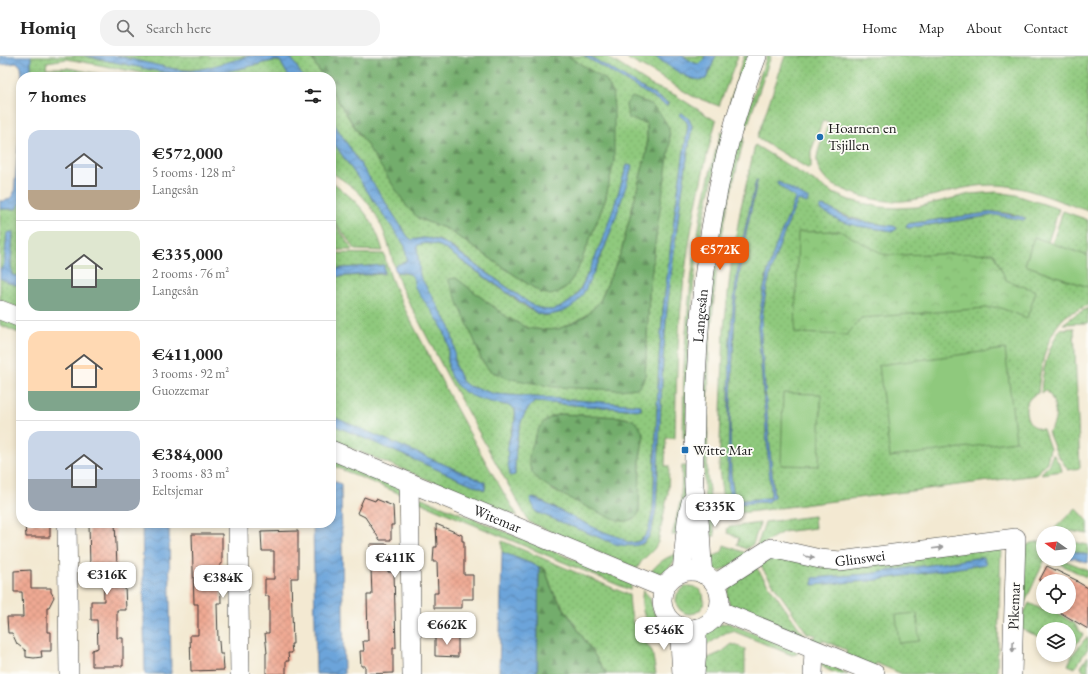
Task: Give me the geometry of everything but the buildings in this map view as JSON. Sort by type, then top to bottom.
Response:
[{"type":"street","name":"Langesân","points":[[709,579],[694,487],[696,363],[704,267],[710,230],[727,152],[740,105],[757,56]]},
{"type":"street","points":[[0,310],[16,316]]},
{"type":"street","name":"Witemar","points":[[336,452],[664,588]]},
{"type":"street","points":[[410,483],[412,674]]},
{"type":"street","name":"Langesân","points":[[682,572],[687,520],[694,487]]},
{"type":"street","points":[[66,528],[68,674]]},
{"type":"street","points":[[238,528],[240,674]]},
{"type":"street","name":"Glinswei","points":[[709,579],[771,548],[820,559],[840,561],[1016,538]]},
{"type":"street","name":"Pikemar","points":[[1012,673],[1016,538]]},
{"type":"street","points":[[693,571],[709,579],[719,597],[718,610],[713,618],[706,624],[688,627],[671,622],[662,606],[664,588],[668,581],[682,572],[693,571]]},
{"type":"street","points":[[718,610],[875,674]]},
{"type":"street","points":[[682,674],[688,627]]},
{"type":"street","points":[[688,627],[697,651],[695,674]]},
{"type":"street","points":[[813,674],[814,650]]},
{"type":"green space","points":[[31,56],[85,56],[162,72],[136,72],[67,59],[47,62],[46,68],[68,68],[89,72],[31,72]]},
{"type":"green space","points":[[117,56],[250,56],[204,69],[181,70]]},
{"type":"green space","points":[[290,56],[310,56],[320,72],[300,72]]},
{"type":"green space","points":[[310,56],[568,56],[606,80],[612,91],[614,107],[614,161],[605,201],[578,269],[567,287],[551,295],[541,293],[447,229],[419,219],[407,207],[336,98],[336,72],[320,72]]},
{"type":"green space","points":[[568,56],[584,56],[667,105],[668,103],[589,56],[606,56],[651,85],[675,95],[716,121],[694,213],[684,283],[678,356],[675,438],[666,438],[665,466],[669,466],[668,493],[658,542],[637,569],[529,522],[449,379],[401,287],[396,272],[410,274],[413,277],[415,287],[434,313],[444,331],[448,344],[448,366],[456,385],[495,403],[510,406],[515,409],[515,419],[508,442],[515,475],[516,446],[520,426],[523,416],[528,408],[535,402],[641,410],[641,405],[495,394],[468,386],[462,381],[455,366],[454,344],[450,327],[420,276],[417,247],[421,244],[433,244],[442,247],[529,309],[546,316],[578,301],[598,264],[610,234],[632,166],[627,165],[604,236],[579,291],[573,298],[559,308],[549,310],[538,308],[452,247],[439,240],[423,238],[412,240],[408,237],[336,127],[336,98],[353,125],[419,219],[447,229],[541,293],[578,269],[605,201],[614,161],[606,80]],"holes":[[[680,115],[689,119],[692,126],[679,212],[667,309],[655,519],[651,532],[643,544],[615,544],[536,512],[533,497],[599,530],[621,538],[629,543],[641,540],[645,536],[649,527],[653,509],[659,359],[663,309],[675,211],[688,125]],[[647,124],[656,236],[649,294],[645,379],[506,378],[489,370],[481,359],[456,278],[507,317],[527,328],[544,330],[558,329],[587,315],[600,301],[621,252],[647,150]],[[561,414],[620,417],[633,420],[644,435],[640,458],[639,513],[635,517],[622,521],[552,490],[550,417]]]},
{"type":"green space","points":[[622,56],[654,56],[691,79],[706,79],[716,56],[738,56],[719,106],[692,96]]},
{"type":"green space","points":[[683,56],[705,56],[700,64],[694,63]]},
{"type":"green space","points":[[744,56],[750,56],[729,105]]},
{"type":"green space","points":[[767,56],[771,56],[746,130],[742,128]]},
{"type":"green space","points":[[785,56],[1088,56],[1088,211],[1030,191],[1006,186],[974,186],[921,198],[902,201],[884,201],[848,192],[836,186],[822,175],[817,162],[820,147],[829,122],[823,120],[811,151],[811,166],[809,169],[757,138]]},
{"type":"green space","points":[[272,61],[280,61],[286,72],[218,72]]},
{"type":"green space","points":[[632,97],[650,104],[660,113],[669,128],[670,145],[649,294],[645,379],[638,388],[620,390],[554,387],[506,378],[489,370],[481,359],[448,279],[456,278],[507,317],[527,328],[544,330],[558,329],[587,315],[600,301],[621,252],[647,150],[647,124],[628,118],[626,104]]},
{"type":"green space","points":[[721,132],[724,133],[702,227],[694,280],[689,348],[686,438],[683,438],[685,347],[693,266],[707,185]]},
{"type":"green space","points":[[739,137],[744,138],[718,254],[709,352],[707,475],[715,536],[706,536],[703,449],[709,297],[725,198]]},
{"type":"green space","points":[[755,145],[833,193],[849,200],[880,207],[917,207],[970,194],[997,192],[1016,195],[1059,209],[1048,242],[1034,237],[1025,265],[1088,287],[1088,305],[1066,316],[1053,332],[1042,363],[1038,393],[1028,402],[1026,408],[1028,420],[1037,428],[1043,429],[1050,449],[1047,462],[1036,475],[725,515],[719,470],[724,328],[732,258],[741,207]],"holes":[[[757,180],[743,248],[735,306],[730,424],[731,475],[734,498],[736,501],[770,498],[771,494],[758,327],[766,276],[794,202],[794,197],[800,200],[798,200],[778,246],[766,291],[762,322],[761,338],[774,497],[767,502],[733,503],[728,480],[730,339],[740,252]],[[824,206],[849,217],[866,222],[893,226],[897,229],[893,231],[857,226]],[[994,212],[1007,213],[1026,218],[995,215],[908,228],[906,227],[907,224]]]},
{"type":"green space","points":[[336,146],[405,246],[407,259],[405,262],[394,266],[386,237],[378,219],[368,203],[347,183],[336,175]]},
{"type":"green space","points":[[336,185],[357,203],[369,219],[383,251],[356,250],[336,224]]},
{"type":"green space","points":[[0,209],[16,209],[16,276],[12,275],[11,264],[13,233],[7,233],[4,264],[2,269],[0,268]]},
{"type":"green space","points":[[1063,211],[1088,220],[1088,256],[1052,244]]},
{"type":"green space","points":[[336,225],[353,250],[336,250]]},
{"type":"green space","points":[[840,231],[885,255],[994,253],[1006,280],[1036,291],[1027,318],[998,307],[861,318],[847,335],[795,333],[798,232]]},
{"type":"green space","points":[[1034,237],[1088,256],[1088,287],[1025,265]]},
{"type":"green space","points":[[336,253],[384,254],[395,288],[405,310],[456,408],[517,516],[336,442],[336,426],[485,490],[485,482],[336,418],[336,277],[384,274],[383,265],[336,269]]},
{"type":"green space","points":[[0,278],[16,285],[16,307],[0,300]]},
{"type":"green space","points":[[1088,308],[1088,323],[1063,324],[1075,315]]},
{"type":"green space","points":[[0,317],[16,324],[16,332],[0,325]]},
{"type":"green space","points":[[1074,328],[1080,468],[1068,470],[1056,452],[1048,432],[1052,428],[1055,417],[1052,399],[1046,390],[1041,393],[1046,360],[1052,344],[1060,329]]},
{"type":"green space","points":[[1005,349],[1016,441],[890,457],[879,365]]},
{"type":"green space","points":[[783,393],[821,394],[819,466],[781,465]]},
{"type":"green space","points":[[561,414],[620,417],[633,420],[639,425],[644,435],[640,458],[639,513],[634,518],[623,521],[606,515],[554,490],[534,475],[530,466],[529,458],[536,434],[543,422]]},
{"type":"green space","points":[[1053,454],[1062,471],[1041,474],[1049,464]]},
{"type":"green space","points":[[336,459],[399,485],[403,495],[336,467]]},
{"type":"green space","points":[[682,466],[686,466],[685,498],[681,535],[672,535],[681,499]]},
{"type":"green space","points":[[422,498],[631,583],[630,590],[417,501]]},
{"type":"green space","points":[[1076,508],[1088,521],[1088,534],[1076,532],[1076,526],[1057,526]]},
{"type":"green space","points":[[814,516],[815,528],[783,532],[756,549],[765,522]]},
{"type":"green space","points":[[760,523],[753,544],[746,549],[737,545],[739,538],[728,533],[727,529],[730,527]]},
{"type":"green space","points":[[502,541],[629,595],[633,623],[652,651],[656,674],[607,674],[553,591],[545,569],[502,552]]},
{"type":"green space","points":[[1036,542],[1036,566],[1042,566],[1038,574],[1036,574],[1036,578],[1020,613],[1024,547]]},
{"type":"green space","points":[[1076,542],[1088,545],[1088,555],[1076,552]]},
{"type":"green space","points":[[724,545],[749,554],[722,571],[714,570],[710,564],[709,555],[714,556],[719,554],[723,550]]},
{"type":"green space","points":[[1001,547],[997,674],[902,674],[876,663],[874,669],[845,656],[847,650],[822,640],[819,645],[809,641],[812,637],[815,638],[816,635],[807,633],[760,565],[770,558],[778,556]],"holes":[[[984,557],[985,564],[869,581],[813,585],[813,578],[868,574]]]},
{"type":"green space","points":[[677,554],[673,563],[667,570],[655,574],[650,573],[662,561]]},
{"type":"green space","points":[[1076,565],[1088,570],[1086,577],[1064,566]]},
{"type":"green space","points":[[539,567],[545,569],[553,592],[607,674],[537,674]]},
{"type":"green space","points":[[756,567],[806,638],[730,605],[727,594],[732,584]]},
{"type":"green space","points":[[690,586],[700,590],[704,600],[700,610],[690,614],[680,610],[676,600],[680,590]]},
{"type":"green space","points":[[643,590],[650,598],[653,610],[659,621],[670,634],[672,644],[657,635],[647,622],[642,607]]},
{"type":"green space","points":[[1029,603],[1036,606],[1036,614],[1058,614],[1072,622],[1036,622],[1036,635],[1018,628]]},
{"type":"green space","points":[[917,613],[919,641],[899,643],[896,615]]},
{"type":"green space","points":[[728,623],[797,651],[797,654],[792,655],[733,631],[723,634],[706,645],[703,639],[708,632],[716,626]]},
{"type":"green space","points":[[1076,626],[1083,635],[1076,645]]},
{"type":"green space","points":[[1086,638],[1088,638],[1088,648],[1075,668],[1068,665],[1069,662],[1076,662],[1076,650]]},
{"type":"green space","points":[[732,644],[745,649],[745,674],[705,674],[706,659],[722,652]]},
{"type":"green space","points":[[1088,656],[1088,674],[1083,671],[1081,667]]},
{"type":"green space","points":[[823,660],[832,662],[830,666],[848,674],[830,671],[821,665]]},
{"type":"water","points":[[0,56],[31,56],[31,72],[22,72],[21,67],[18,63],[0,65]]},
{"type":"water","points":[[85,56],[117,56],[174,69],[190,71],[250,56],[290,56],[300,72],[286,72],[280,61],[272,61],[225,72],[162,72]]},
{"type":"water","points":[[584,56],[589,56],[668,103],[667,106]]},
{"type":"water","points":[[654,56],[683,56],[694,63],[699,64],[703,61],[705,56],[716,56],[706,79],[700,80],[686,76]]},
{"type":"water","points":[[681,112],[689,119],[692,126],[679,212],[667,309],[663,359],[656,509],[650,535],[642,544],[627,546],[615,544],[536,512],[530,499],[532,497],[629,543],[641,540],[645,536],[649,527],[653,509],[659,359],[663,309],[675,211],[688,125],[679,115]]},
{"type":"water","points":[[336,127],[408,237],[412,240],[423,238],[445,243],[532,305],[549,310],[559,308],[569,302],[579,291],[604,236],[627,165],[632,166],[609,236],[592,276],[579,300],[570,308],[560,313],[549,315],[538,314],[442,247],[433,244],[421,244],[417,247],[420,276],[450,327],[454,344],[455,366],[462,381],[468,386],[495,394],[641,405],[641,410],[535,402],[528,408],[523,416],[516,446],[515,475],[510,476],[508,450],[515,421],[515,409],[482,400],[470,395],[459,388],[455,383],[449,373],[448,344],[443,329],[435,315],[416,289],[412,276],[406,273],[396,272],[394,266],[405,262],[407,259],[405,246],[336,146]]},
{"type":"water","points":[[16,171],[16,209],[0,209],[0,201],[9,199],[14,192]]},
{"type":"water","points":[[756,180],[758,180],[743,248],[735,306],[730,424],[731,475],[734,498],[736,501],[770,498],[771,494],[758,327],[766,277],[777,242],[791,211],[795,198],[777,184],[777,181],[809,199],[807,203],[798,200],[772,267],[764,301],[761,338],[774,497],[767,502],[737,504],[730,497],[728,480],[730,339],[740,252]]},
{"type":"water","points":[[820,206],[826,207],[849,218],[893,226],[897,229],[893,231],[857,226],[840,221],[820,210]]},
{"type":"water","points":[[994,212],[1023,217],[1026,219],[1023,220],[995,215],[908,228],[906,226],[907,224]]},
{"type":"water","points":[[7,233],[13,233],[11,264],[12,275],[16,276],[16,285],[0,278],[0,268],[2,269],[4,264]]},
{"type":"water","points":[[384,265],[384,273],[336,277],[336,269]]},
{"type":"water","points":[[336,418],[485,482],[485,490],[336,426]]},
{"type":"water","points":[[336,482],[341,484],[344,674],[316,674],[313,528],[336,528]]},
{"type":"water","points":[[142,528],[169,528],[171,674],[145,674]]},
{"type":"water","points":[[502,552],[539,567],[537,674],[499,674]]},
{"type":"water","points":[[1076,552],[1088,555],[1088,563],[1077,559]]},
{"type":"water","points":[[984,557],[986,564],[869,581],[813,585],[813,578],[868,574]]},
{"type":"place","name":"Hoarnen en Tsjillen","points":[[820,137]]},
{"type":"place","name":"Witte Mar","points":[[685,450]]}]
